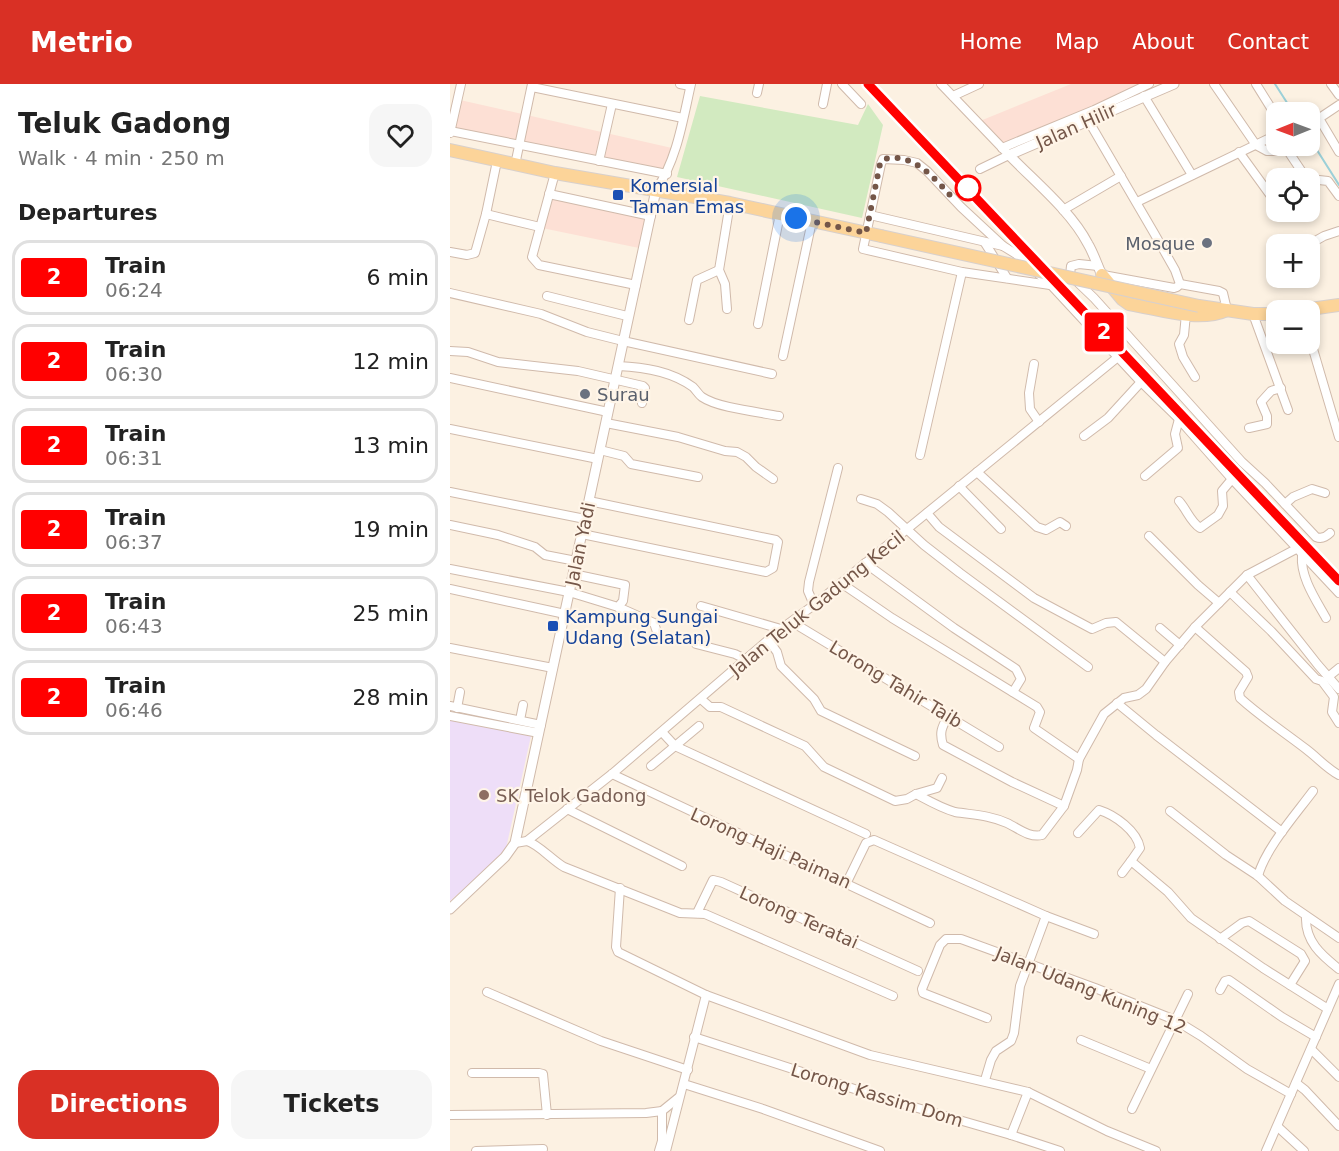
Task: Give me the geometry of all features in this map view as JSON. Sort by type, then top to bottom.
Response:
[{"type":"main road","points":[[450,150],[555,173],[730,203],[1199,306],[1266,314]]},
{"type":"main road","points":[[1100,270],[1122,299],[1129,304],[1209,316],[1227,309]]},
{"type":"main road","points":[[1320,308],[1339,305]]},
{"type":"street","points":[[461,84],[450,132],[667,174]]},
{"type":"street","points":[[656,190],[667,174],[691,85],[680,84]]},
{"type":"street","points":[[757,93],[759,84]]},
{"type":"street","points":[[823,104],[826,84]]},
{"type":"street","points":[[842,84],[861,104]]},
{"type":"street","points":[[941,84],[1063,210],[1088,243],[1100,270]]},
{"type":"street","points":[[953,96],[979,84]]},
{"type":"street","points":[[1005,152],[1149,84]]},
{"type":"street","name":"Jalan Hilir","points":[[980,169],[1005,152],[1174,84]]},
{"type":"street","points":[[1214,84],[1256,145],[1267,152],[1288,151],[1299,168]]},
{"type":"street","points":[[1256,84],[1267,102]]},
{"type":"street","points":[[1331,84],[1339,95]]},
{"type":"street","points":[[515,165],[532,86],[683,118]]},
{"type":"street","points":[[1144,96],[1192,175]]},
{"type":"street","points":[[599,161],[612,104]]},
{"type":"street","points":[[1339,105],[1323,116],[1320,122],[1339,152]]},
{"type":"street","points":[[1088,120],[1137,202],[1175,270],[1180,284]]},
{"type":"street","points":[[1137,202],[1266,140]]},
{"type":"street","points":[[1239,152],[1266,188]]},
{"type":"street","points":[[1052,286],[962,272],[863,249],[880,164],[888,158],[917,163],[961,207],[1052,286],[1179,418],[1232,479],[1339,594]]},
{"type":"street","points":[[450,252],[475,254],[497,160]]},
{"type":"street","points":[[555,173],[532,257],[539,265],[636,285]]},
{"type":"street","points":[[1063,210],[1121,176]]},
{"type":"street","points":[[1320,180],[1328,181],[1339,196]]},
{"type":"street","name":"Jalan Yadi","points":[[450,909],[505,857],[515,843],[656,190]]},
{"type":"street","points":[[549,194],[651,216]]},
{"type":"street","points":[[727,309],[725,284],[719,270],[730,203]]},
{"type":"street","points":[[486,214],[540,227]]},
{"type":"street","points":[[758,324],[780,214]]},
{"type":"street","points":[[870,215],[1004,246]]},
{"type":"street","points":[[783,356],[812,221]]},
{"type":"street","points":[[1320,238],[1339,231]]},
{"type":"street","points":[[985,243],[1007,278]]},
{"type":"street","points":[[1227,309],[1223,293],[1219,291],[1180,284],[1174,288],[1079,264],[1071,266],[1070,275],[1095,298],[1242,462],[1316,537],[1327,536],[1330,532]]},
{"type":"street","points":[[689,320],[697,280],[719,270]]},
{"type":"street","points":[[920,455],[962,272]]},
{"type":"street","points":[[450,293],[541,314],[587,332],[772,374]]},
{"type":"street","points":[[546,296],[627,316]]},
{"type":"street","points":[[1186,314],[1184,335],[1179,344],[1195,377]]},
{"type":"street","points":[[1253,314],[1288,410]]},
{"type":"street","points":[[450,351],[468,352],[498,362],[578,371],[645,386],[642,403]]},
{"type":"street","points":[[1314,354],[1339,437]]},
{"type":"street","name":"Jalan Teluk Gadung Kecil","points":[[527,842],[612,774],[781,629],[814,605],[1118,357]]},
{"type":"street","points":[[1034,364],[1029,393],[1030,409],[1039,422]]},
{"type":"street","points":[[618,366],[645,368],[660,372],[679,379],[702,397],[717,403],[779,416]]},
{"type":"street","points":[[450,378],[608,412]]},
{"type":"street","points":[[1084,436],[1108,418],[1142,382]]},
{"type":"street","points":[[1249,428],[1267,423],[1267,416],[1261,402],[1271,391],[1281,388]]},
{"type":"street","points":[[1145,476],[1178,448],[1175,434],[1179,418]]},
{"type":"street","points":[[606,423],[678,437],[725,451],[737,452],[773,478]]},
{"type":"street","points":[[450,429],[599,454],[624,456],[631,464],[698,477]]},
{"type":"street","points":[[814,605],[808,591],[809,582],[838,468]]},
{"type":"street","points":[[977,472],[1037,527],[1046,530],[1060,522],[1066,526]]},
{"type":"street","points":[[1179,501],[1186,508],[1193,523],[1200,528],[1218,515],[1223,506],[1221,491],[1232,479]]},
{"type":"street","points":[[959,486],[1001,529]]},
{"type":"street","points":[[1285,504],[1293,497],[1311,489],[1325,493]]},
{"type":"street","points":[[450,492],[585,519]]},
{"type":"street","points":[[861,499],[877,504],[960,573],[1088,666]]},
{"type":"street","points":[[582,534],[766,572],[773,568],[778,547],[776,540],[589,501]]},
{"type":"street","points":[[927,513],[939,527],[1034,598],[1092,628],[1106,622],[1116,622],[1165,662]]},
{"type":"street","points":[[450,525],[498,535],[535,547],[545,555],[576,561]]},
{"type":"street","points":[[1149,536],[1219,603]]},
{"type":"street","points":[[916,794],[937,806],[956,812],[983,814],[1035,837],[1042,835],[1064,806],[1079,759],[1104,714],[1124,698],[1138,695],[1146,689],[1165,662],[1195,627],[1247,575],[1296,549]]},
{"type":"street","points":[[1302,555],[1301,564],[1310,588],[1326,618]]},
{"type":"street","points":[[865,563],[954,628],[1016,669],[1021,679],[1013,692]]},
{"type":"street","points":[[450,569],[569,592],[618,607],[654,623],[656,638]]},
{"type":"street","points":[[573,574],[625,585],[623,601],[618,607]]},
{"type":"street","points":[[1247,575],[1339,689]]},
{"type":"street","points":[[841,583],[892,618],[1037,707],[1040,712],[1034,728],[1079,759]]},
{"type":"street","points":[[450,589],[565,614]]},
{"type":"street","points":[[1230,592],[1317,679],[1322,681],[1334,698],[1332,711],[1339,723]]},
{"type":"street","points":[[701,606],[781,629]]},
{"type":"street","name":"Lorong Tahir Taib","points":[[792,622],[999,747]]},
{"type":"street","points":[[1195,627],[1246,672],[1248,677],[1239,692],[1240,698],[1308,750],[1326,768],[1339,775]]},
{"type":"street","points":[[1160,628],[1180,645]]},
{"type":"street","points":[[769,641],[777,652],[781,666],[814,699],[821,711],[915,756]]},
{"type":"street","points":[[696,644],[735,654],[747,660]]},
{"type":"street","points":[[450,648],[553,668]]},
{"type":"street","points":[[1328,677],[1339,668]]},
{"type":"street","points":[[460,692],[454,707],[520,720],[540,729]]},
{"type":"street","points":[[701,699],[710,707],[721,706],[805,746],[824,767],[896,801],[937,788],[942,778]]},
{"type":"street","points":[[1117,703],[1282,832]]},
{"type":"street","points":[[520,720],[523,705]]},
{"type":"street","points":[[450,716],[540,729]]},
{"type":"street","points":[[948,716],[940,734],[944,745],[1012,782],[1064,806]]},
{"type":"street","points":[[651,766],[699,726]]},
{"type":"street","points":[[662,732],[675,746],[866,834]]},
{"type":"street","name":"Lorong Haji Paiman","points":[[612,774],[847,882],[930,923]]},
{"type":"street","points":[[1258,876],[1260,868],[1282,832],[1313,791]]},
{"type":"street","points":[[567,809],[682,866]]},
{"type":"street","points":[[1078,833],[1099,810],[1131,830],[1139,841],[1140,848],[1122,873]]},
{"type":"street","points":[[1170,812],[1226,855],[1258,876],[1306,917],[1339,938]]},
{"type":"street","points":[[847,882],[866,843],[874,840],[1046,916],[1094,934]]},
{"type":"street","points":[[515,843],[533,843],[550,859],[564,867],[680,913],[705,914],[893,996]]},
{"type":"street","points":[[1131,861],[1168,892],[1191,918],[1328,1009]]},
{"type":"street","name":"Lorong Teratai","points":[[697,913],[713,880],[721,882],[918,971]]},
{"type":"street","points":[[620,888],[616,947],[618,952],[706,994],[870,1055],[985,1080],[1028,1092],[1107,1131],[1156,1151]]},
{"type":"street","points":[[985,1080],[991,1059],[996,1051],[1011,1041],[1014,1033],[1018,1016],[1018,998],[1046,916]]},
{"type":"street","points":[[1306,917],[1307,933],[1311,941],[1319,952],[1339,969]]},
{"type":"street","points":[[1220,939],[1242,922],[1249,921],[1301,954],[1305,961],[1290,985]]},
{"type":"street","name":"Jalan Udang Kuning 12","points":[[987,1018],[923,993],[922,989],[940,945],[946,939],[962,939],[1175,1020],[1247,1069],[1291,1094]]},
{"type":"street","points":[[1220,990],[1225,981],[1229,980],[1282,1017],[1316,1037]]},
{"type":"street","points":[[1266,1151],[1339,984]]},
{"type":"street","points":[[488,992],[601,1041],[688,1070]]},
{"type":"street","points":[[666,1151],[706,994]]},
{"type":"street","points":[[1132,1109],[1188,994]]},
{"type":"street","name":"Lorong Kassim Dom","points":[[694,1037],[876,1096],[1060,1151]]},
{"type":"street","points":[[1081,1040],[1151,1069]]},
{"type":"street","points":[[1311,1048],[1339,1077]]},
{"type":"street","points":[[472,1073],[543,1074],[547,1115]]},
{"type":"street","points":[[1296,1083],[1339,1126]]},
{"type":"street","points":[[684,1084],[763,1109],[880,1151]]},
{"type":"street","points":[[1011,1135],[1028,1092]]},
{"type":"street","points":[[450,1115],[621,1114],[662,1111],[678,1098]]},
{"type":"street","points":[[659,1151],[662,1141],[662,1111]]},
{"type":"street","points":[[1278,1127],[1304,1151]]},
{"type":"street","points":[[476,1151],[543,1149]]},
{"type":"shaded area","points":[[1071,84],[1143,84],[1090,109],[1002,145],[980,121]]},
{"type":"shaded area","points":[[460,100],[672,148],[665,171],[454,129]]},
{"type":"shaded area","points":[[551,197],[646,217],[639,248],[542,228]]},
{"type":"shaded area","name":"SK Telok Gadong","points":[[450,719],[531,736],[505,853],[450,901]]},
{"type":"green space","points":[[700,96],[858,125],[868,104],[883,125],[862,218],[677,177]]},
{"type":"waterway","points":[[1275,84],[1287,102]]},
{"type":"waterway","points":[[1320,155],[1339,185]]},
{"type":"railway","points":[[868,84],[1339,581]]},
{"type":"train","name":"2","points":[[868,84],[1339,581]]},
{"type":"place","name":"Komersial Taman Emas","points":[[618,195]]},
{"type":"place","name":"Mosque","points":[[1207,243]]},
{"type":"place","name":"Surau","points":[[585,394]]},
{"type":"place","name":"Kampung Sungai Udang (Selatan)","points":[[553,626]]},
{"type":"place","name":"SK Telok Gadong","points":[[484,795]]},
{"type":"route","points":[[796,218],[866,233],[880,164],[888,158],[917,163],[951,196],[968,188]]}]
